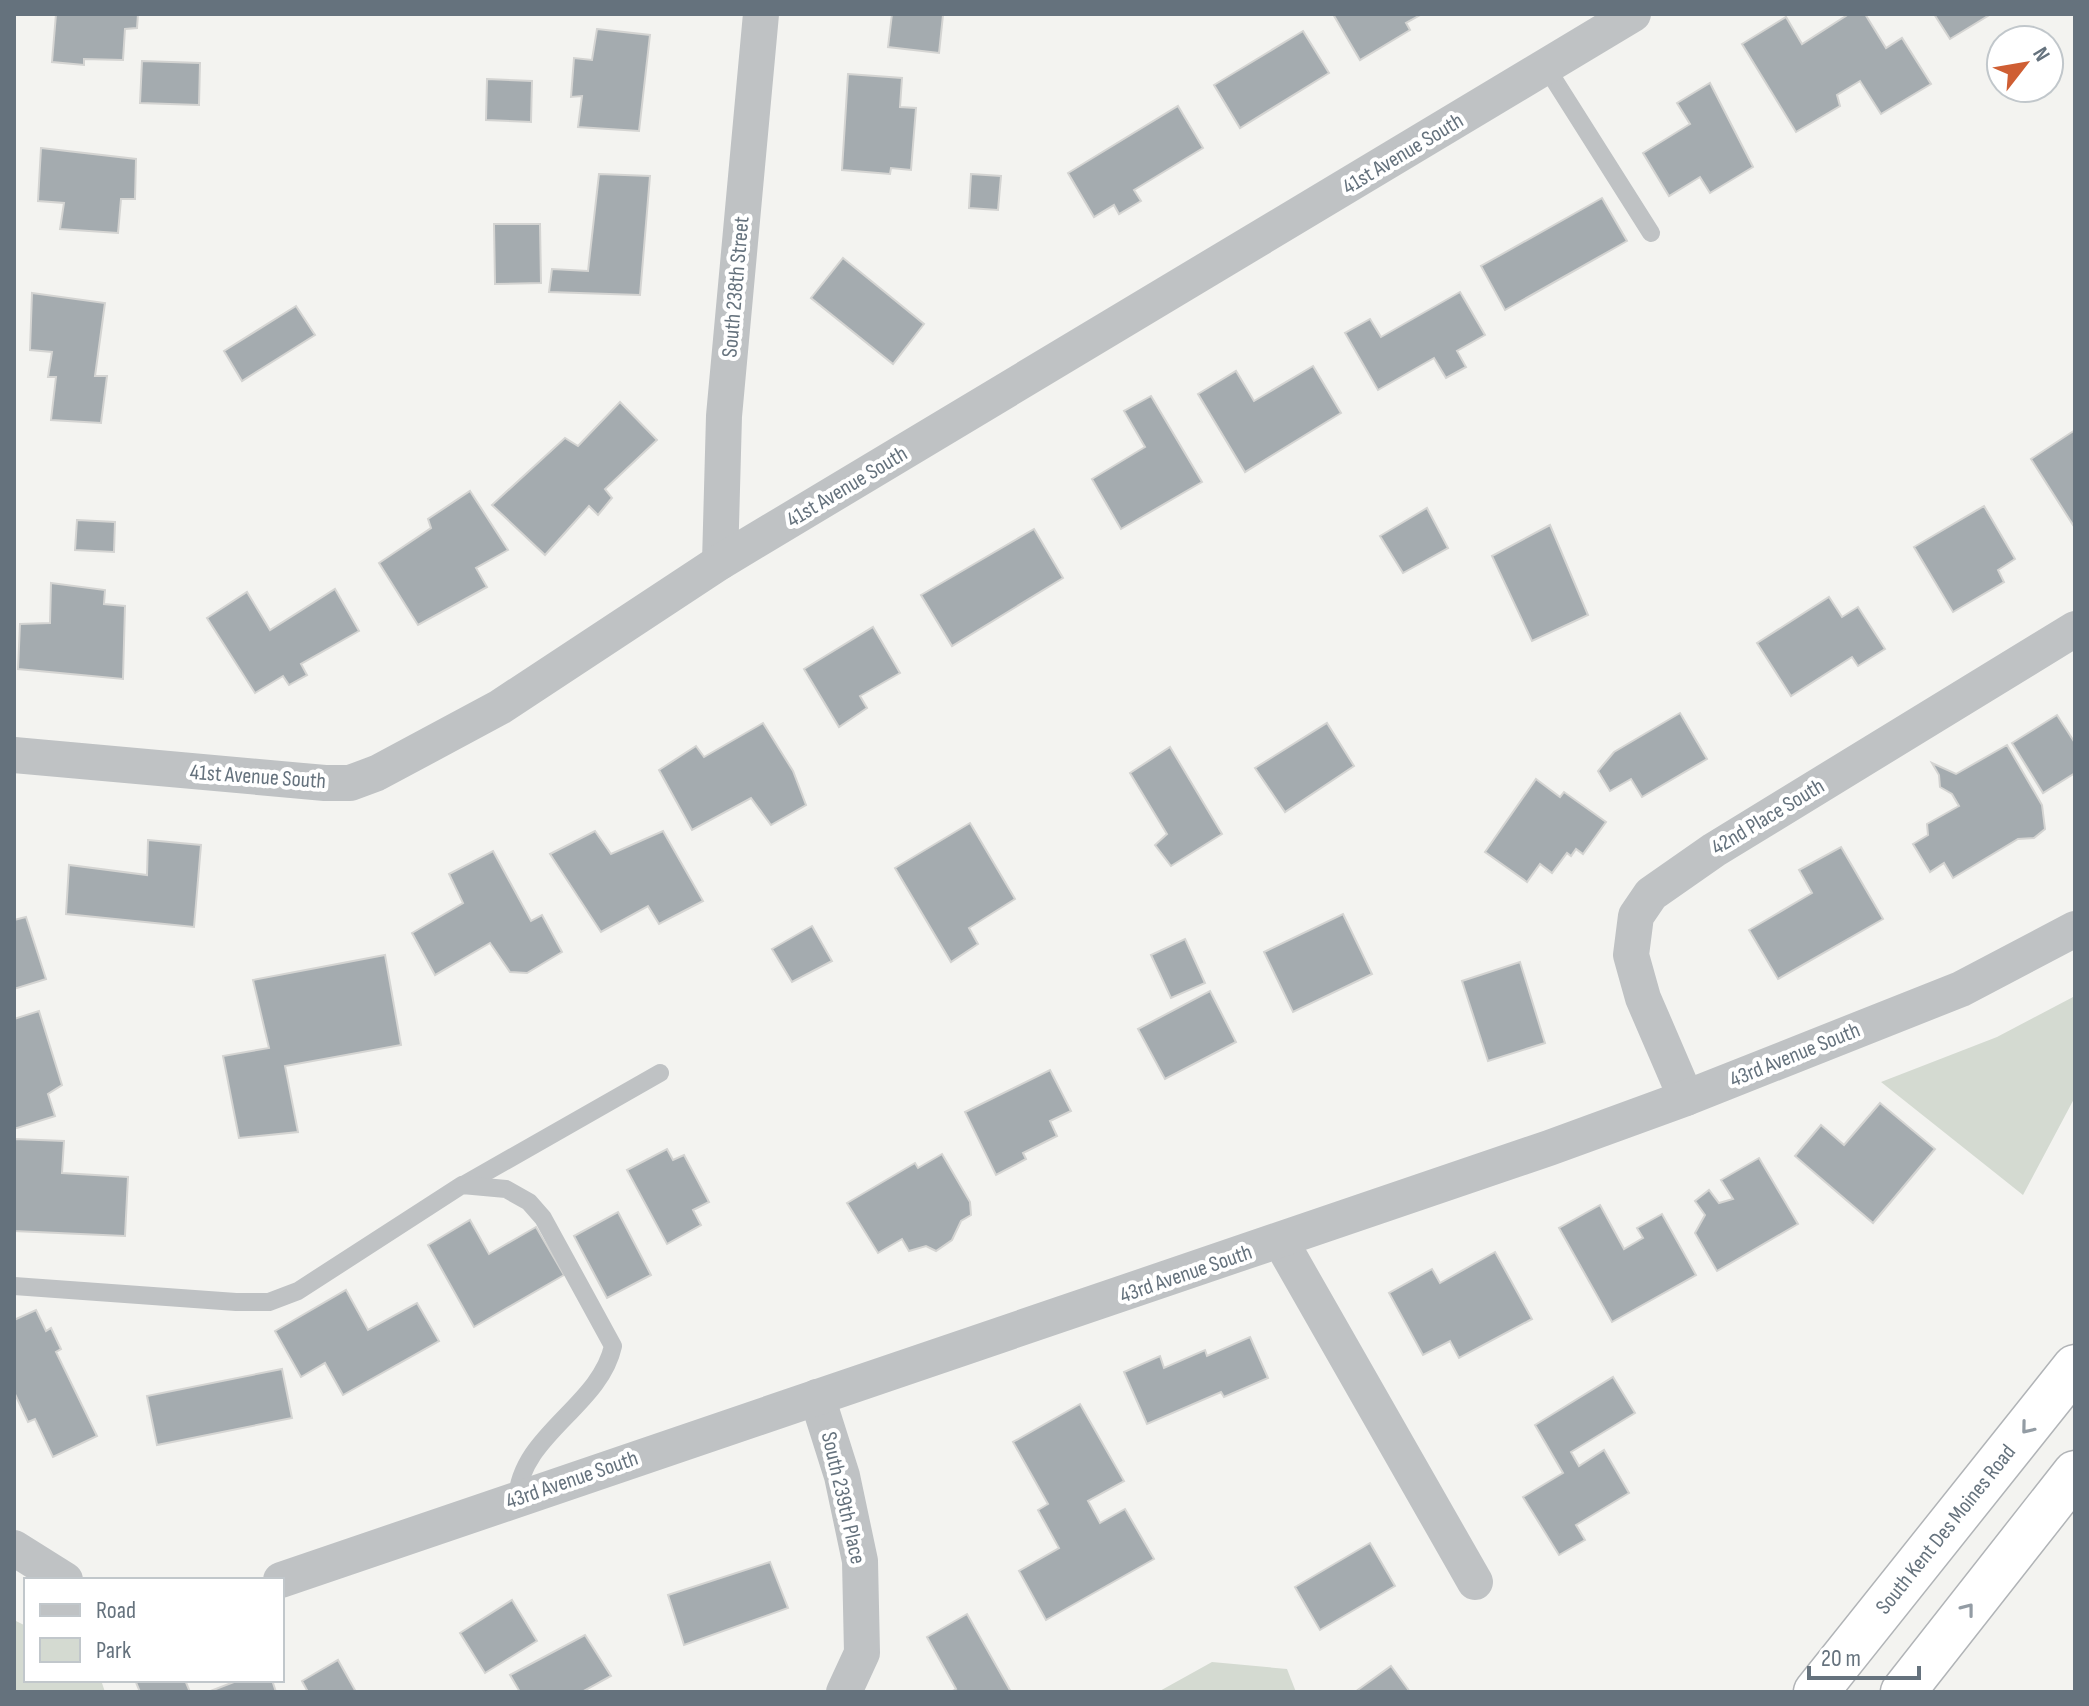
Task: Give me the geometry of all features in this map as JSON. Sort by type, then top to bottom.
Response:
[{"type":"highway","name":"South Kent Des Moines Road","points":[[1816,1692],[2075,1367]]},
{"type":"highway","points":[[1903,1692],[2075,1473]]},
{"type":"street","name":"South 238th Street","points":[[720,562],[724,416],[761,14]]},
{"type":"street","name":"41st Avenue South","points":[[14,755],[208,774],[350,783],[424,750],[500,707],[720,562],[1633,14]]},
{"type":"street","name":"42nd Place South","points":[[1686,1098],[1643,998],[1631,955],[1636,916],[1651,894],[1714,850],[2075,629]]},
{"type":"street","name":"43rd Avenue South","points":[[284,1579],[1281,1242],[1686,1098],[1961,989],[2075,929]]},
{"type":"street","points":[[1281,1242],[1475,1582]]},
{"type":"street","name":"South 239th Place","points":[[817,1397],[842,1476],[860,1561],[862,1653],[844,1692]]},
{"type":"street","points":[[14,1548],[62,1578]]},
{"type":"lane","points":[[1546,67],[1651,233]]},
{"type":"lane","points":[[14,1286],[269,1302],[298,1291],[462,1185],[660,1073]]},
{"type":"lane","points":[[462,1185],[506,1189],[539,1213],[613,1346],[603,1374],[527,1462],[518,1481],[517,1499]]},
{"type":"green space","points":[[2075,996],[2075,1097],[2023,1195],[1881,1082],[1997,1037]]},
{"type":"green space","points":[[14,1620],[24,1625],[24,1682],[102,1682],[105,1692],[14,1692]]},
{"type":"green space","points":[[1212,1662],[1287,1669],[1296,1692],[1158,1692]]},
{"type":"building","points":[[56,14],[138,14],[137,28],[125,29],[123,60],[84,59],[84,65],[52,62]]},
{"type":"building","points":[[892,14],[943,15],[939,53],[888,47]]},
{"type":"building","points":[[1333,14],[1422,14],[1406,23],[1410,30],[1360,60]]},
{"type":"building","points":[[1849,14],[1865,14],[1886,48],[1902,38],[1931,84],[1881,114],[1860,81],[1837,95],[1840,106],[1796,132],[1742,44],[1786,17],[1802,44]]},
{"type":"building","points":[[1934,14],[1991,14],[1950,39]]},
{"type":"building","points":[[597,29],[650,35],[639,131],[578,127],[582,96],[571,97],[574,58],[592,60]]},
{"type":"building","points":[[1303,31],[1329,73],[1240,128],[1214,85]]},
{"type":"building","points":[[142,61],[200,63],[199,105],[140,103]]},
{"type":"building","points":[[848,74],[902,78],[900,107],[916,108],[911,170],[891,168],[890,174],[842,170]]},
{"type":"building","points":[[487,79],[532,81],[531,122],[486,120]]},
{"type":"building","points":[[1710,83],[1753,167],[1710,193],[1700,177],[1669,196],[1643,153],[1690,124],[1677,103]]},
{"type":"building","points":[[1178,106],[1203,148],[1134,190],[1141,201],[1119,214],[1114,205],[1094,217],[1068,173]]},
{"type":"building","points":[[41,148],[136,159],[135,199],[121,199],[118,233],[60,229],[64,203],[38,201]]},
{"type":"building","points":[[599,174],[650,176],[640,295],[549,292],[552,269],[588,271]]},
{"type":"building","points":[[971,174],[1001,176],[998,210],[969,208]]},
{"type":"building","points":[[1602,198],[1627,241],[1505,310],[1481,266]]},
{"type":"building","points":[[494,224],[540,224],[541,283],[495,284]]},
{"type":"building","points":[[843,258],[924,324],[893,364],[811,298]]},
{"type":"building","points":[[1460,292],[1485,335],[1457,351],[1466,367],[1446,378],[1434,358],[1378,390],[1345,333],[1370,319],[1381,337]]},
{"type":"building","points":[[32,293],[105,303],[95,376],[107,376],[101,423],[51,420],[56,377],[48,377],[52,352],[30,350]]},
{"type":"building","points":[[296,306],[315,335],[242,381],[224,351]]},
{"type":"building","points":[[1313,366],[1341,413],[1245,472],[1198,394],[1236,371],[1254,401]]},
{"type":"building","points":[[1151,396],[1202,482],[1121,529],[1092,479],[1145,447],[1124,411]]},
{"type":"building","points":[[620,402],[657,440],[605,489],[612,498],[598,515],[589,506],[545,555],[492,505],[565,438],[578,446]]},
{"type":"building","points":[[2075,430],[2075,528],[2031,459]]},
{"type":"building","points":[[470,491],[508,550],[476,568],[487,587],[418,625],[379,563],[431,528],[428,519]]},
{"type":"building","points":[[1984,506],[2015,559],[1998,570],[2004,582],[1953,612],[1914,547]]},
{"type":"building","points":[[1427,508],[1448,548],[1403,573],[1380,536]]},
{"type":"building","points":[[77,520],[115,522],[114,552],[75,550]]},
{"type":"building","points":[[1550,525],[1588,615],[1532,641],[1492,556]]},
{"type":"building","points":[[1034,529],[1063,578],[952,646],[921,595]]},
{"type":"building","points":[[51,583],[105,590],[104,604],[125,606],[123,679],[18,669],[20,624],[50,623]]},
{"type":"building","points":[[335,589],[359,631],[301,664],[307,675],[289,685],[283,676],[255,693],[207,618],[247,592],[270,630]]},
{"type":"building","points":[[1829,597],[1842,617],[1858,607],[1885,649],[1858,666],[1852,657],[1791,696],[1757,643]]},
{"type":"building","points":[[873,627],[900,673],[860,696],[867,708],[839,727],[804,669]]},
{"type":"building","points":[[1680,713],[1707,759],[1642,797],[1631,779],[1610,791],[1598,771],[1614,752]]},
{"type":"building","points":[[2057,715],[2075,743],[2075,773],[2043,793],[2012,743]]},
{"type":"building","points":[[763,723],[793,771],[806,805],[771,825],[751,798],[692,830],[659,770],[696,746],[704,757]]},
{"type":"building","points":[[1327,723],[1354,766],[1285,812],[1255,768]]},
{"type":"building","points":[[2007,745],[2042,805],[2045,829],[2034,838],[2018,839],[1953,878],[1944,863],[1930,872],[1913,844],[1928,835],[1927,824],[1959,806],[1952,794],[1940,787],[1939,775],[1932,763],[1956,774]]},
{"type":"building","points":[[1170,747],[1222,834],[1171,866],[1155,845],[1167,834],[1130,773]]},
{"type":"building","points":[[1536,779],[1560,797],[1564,792],[1606,822],[1583,854],[1576,849],[1571,856],[1567,853],[1552,873],[1540,864],[1527,882],[1485,852]]},
{"type":"building","points":[[970,823],[1015,899],[969,928],[978,944],[951,962],[895,868]]},
{"type":"building","points":[[595,831],[611,854],[663,831],[703,901],[659,924],[648,906],[601,932],[550,854]]},
{"type":"building","points":[[148,840],[201,845],[194,927],[66,914],[69,865],[147,875]]},
{"type":"building","points":[[1841,847],[1883,919],[1778,979],[1749,930],[1812,893],[1799,870]]},
{"type":"building","points":[[493,851],[531,921],[542,915],[562,952],[527,973],[510,972],[490,943],[435,975],[412,933],[463,903],[449,874]]},
{"type":"building","points":[[1343,914],[1372,974],[1293,1012],[1264,952]]},
{"type":"building","points":[[26,917],[46,979],[14,989],[14,920]]},
{"type":"building","points":[[812,926],[832,961],[792,982],[772,949]]},
{"type":"building","points":[[1185,939],[1205,983],[1171,998],[1151,955]]},
{"type":"building","points":[[385,955],[401,1045],[285,1066],[298,1132],[239,1138],[223,1056],[269,1048],[253,980]]},
{"type":"building","points":[[1520,962],[1545,1043],[1488,1061],[1462,981]]},
{"type":"building","points":[[1210,991],[1236,1042],[1165,1079],[1138,1029]]},
{"type":"building","points":[[39,1011],[62,1085],[48,1094],[55,1116],[14,1129],[14,1019]]},
{"type":"building","points":[[1050,1070],[1071,1111],[1050,1121],[1057,1136],[1023,1153],[1026,1159],[996,1175],[965,1112]]},
{"type":"building","points":[[1880,1103],[1935,1149],[1873,1223],[1795,1156],[1821,1125],[1844,1145]]},
{"type":"building","points":[[14,1139],[64,1141],[62,1173],[128,1177],[125,1236],[14,1231]]},
{"type":"building","points":[[667,1149],[673,1160],[684,1155],[709,1202],[693,1210],[701,1225],[667,1244],[627,1170]]},
{"type":"building","points":[[942,1154],[970,1202],[971,1215],[961,1221],[952,1240],[936,1251],[926,1246],[909,1251],[902,1239],[878,1253],[847,1203],[915,1163],[918,1168]]},
{"type":"building","points":[[1759,1158],[1798,1224],[1717,1271],[1695,1233],[1705,1215],[1695,1201],[1709,1190],[1719,1203],[1733,1199],[1721,1180]]},
{"type":"building","points":[[1600,1205],[1624,1249],[1643,1238],[1637,1228],[1662,1214],[1696,1275],[1612,1322],[1559,1228]]},
{"type":"building","points":[[618,1212],[651,1275],[607,1298],[574,1236]]},
{"type":"building","points":[[470,1220],[489,1254],[536,1227],[564,1275],[474,1327],[428,1245]]},
{"type":"building","points":[[1495,1252],[1532,1319],[1459,1358],[1450,1341],[1423,1355],[1389,1293],[1432,1269],[1440,1283]]},
{"type":"building","points":[[346,1290],[368,1330],[417,1303],[439,1341],[343,1395],[325,1363],[301,1377],[275,1331]]},
{"type":"building","points":[[36,1310],[46,1331],[51,1328],[61,1349],[56,1352],[97,1436],[53,1457],[35,1419],[28,1422],[14,1392],[14,1320]]},
{"type":"building","points":[[1250,1337],[1268,1378],[1224,1397],[1221,1392],[1147,1424],[1124,1372],[1160,1356],[1164,1368],[1205,1350],[1207,1356]]},
{"type":"building","points":[[282,1369],[292,1418],[157,1445],[147,1396]]},
{"type":"building","points":[[1613,1377],[1635,1413],[1571,1452],[1579,1466],[1604,1450],[1629,1493],[1576,1525],[1585,1540],[1559,1555],[1523,1497],[1563,1473],[1535,1425]]},
{"type":"building","points":[[1080,1404],[1124,1481],[1088,1501],[1100,1523],[1125,1509],[1154,1559],[1046,1620],[1019,1571],[1059,1548],[1038,1510],[1048,1504],[1013,1442]]},
{"type":"building","points":[[1370,1543],[1395,1586],[1320,1630],[1295,1587]]},
{"type":"building","points":[[770,1562],[788,1608],[684,1645],[668,1595]]},
{"type":"building","points":[[512,1600],[537,1641],[485,1673],[460,1633]]},
{"type":"building","points":[[967,1614],[1011,1692],[951,1692],[956,1689],[927,1637]]},
{"type":"building","points":[[585,1635],[611,1676],[582,1692],[520,1692],[510,1675]]},
{"type":"building","points":[[338,1660],[356,1692],[308,1692],[302,1681]]},
{"type":"building","points":[[1391,1666],[1410,1692],[1355,1692]]},
{"type":"building","points":[[136,1682],[186,1682],[190,1692],[140,1692]]},
{"type":"building","points":[[234,1682],[273,1682],[276,1692],[208,1692]]}]
